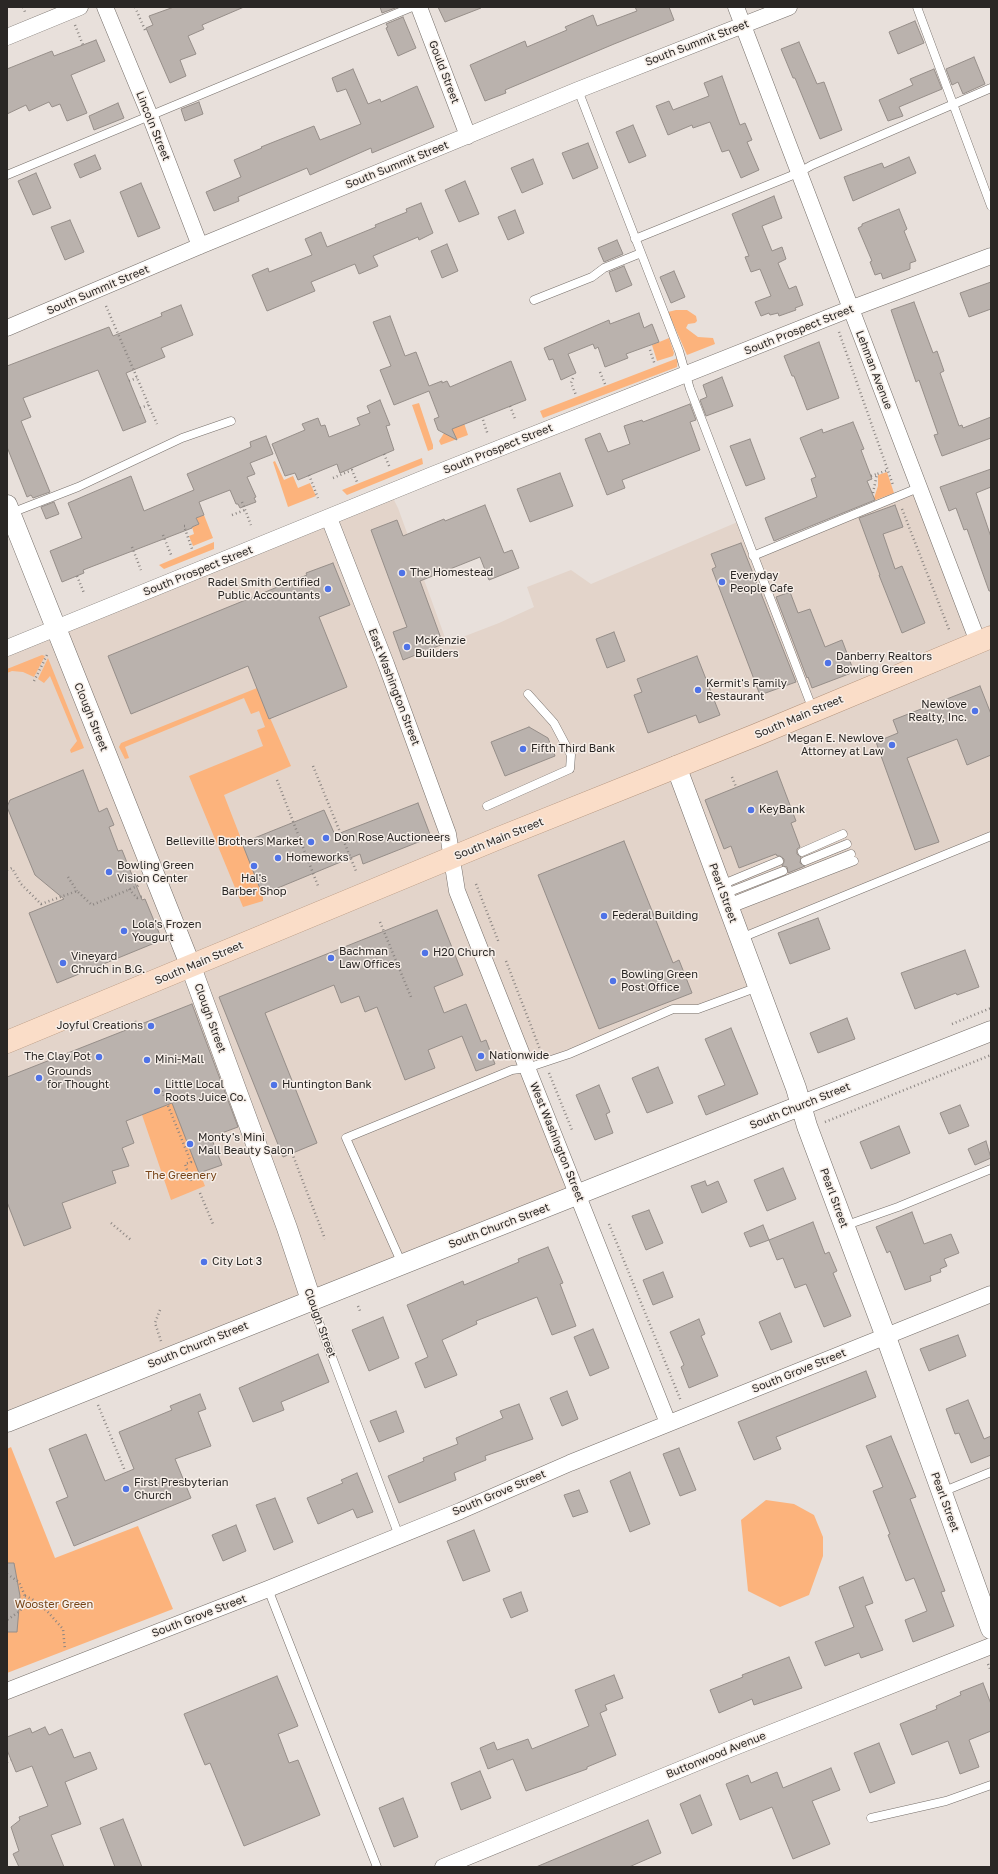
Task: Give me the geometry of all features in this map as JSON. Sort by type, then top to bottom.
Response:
[{"type":"main road","name":"South Main Street","points":[[7,1042],[451,858],[756,735],[812,710],[985,640]]},
{"type":"street","points":[[7,37],[80,7]]},
{"type":"street","name":"Lincoln Street","points":[[105,7],[150,116],[200,246]]},
{"type":"street","name":"Gould Street","points":[[419,7],[468,136]]},
{"type":"street","name":"Lehman Avenue","points":[[736,7],[918,488],[985,640]]},
{"type":"street","name":"South Summit Street","points":[[7,328],[200,246],[578,90],[789,7]]},
{"type":"street","name":"South Prospect Street","points":[[7,648],[850,309],[991,256]]},
{"type":"street","name":"Clough Street","points":[[9,509],[55,629],[191,967],[287,1228],[311,1300]]},
{"type":"street","name":"East Washington Street","points":[[329,518],[424,765],[448,834],[451,858]]},
{"type":"street","name":"Pearl Street","points":[[676,766],[796,1088],[800,1106],[886,1337],[991,1629]]},
{"type":"street","name":"West Washington Street","points":[[451,858],[457,891],[668,1424]]},
{"type":"street","name":"South Church Street","points":[[7,1422],[991,1031]]},
{"type":"street","name":"South Grove Street","points":[[7,1691],[268,1590],[570,1463],[991,1294]]},
{"type":"street","name":"Buttonwood Avenue","points":[[443,1867],[735,1747],[991,1646]]},
{"type":"lane","points":[[7,175],[412,7]]},
{"type":"lane","points":[[917,7],[991,206]]},
{"type":"lane","points":[[636,239],[798,173],[812,165],[991,88]]},
{"type":"lane","points":[[578,90],[680,351],[686,375],[812,710]]},
{"type":"lane","points":[[534,300],[592,277],[604,268],[641,253]]},
{"type":"lane","points":[[9,509],[78,487],[182,438],[231,421]]},
{"type":"lane","points":[[753,556],[918,488]]},
{"type":"lane","points":[[487,806],[570,769],[571,755],[554,723],[528,694]]},
{"type":"lane","points":[[802,852],[843,834]]},
{"type":"lane","points":[[740,938],[991,836]]},
{"type":"lane","points":[[805,861],[847,844]]},
{"type":"lane","points":[[725,898],[852,858]]},
{"type":"lane","points":[[725,898],[779,861]]},
{"type":"lane","points":[[725,898],[783,871]]},
{"type":"lane","points":[[402,1264],[346,1138],[512,1070],[527,1068],[544,1059],[673,1009],[698,1009],[758,987]]},
{"type":"lane","points":[[844,1226],[898,1207],[991,1169]]},
{"type":"lane","name":"Clough Street","points":[[311,1300],[399,1536]]},
{"type":"lane","points":[[942,1492],[991,1472]]},
{"type":"lane","points":[[268,1590],[377,1867]]},
{"type":"lane","points":[[871,1818],[946,1801],[991,1785]]},
{"type":"path","points":[[23,7],[25,12]]},
{"type":"path","points":[[135,7],[145,30]]},
{"type":"path","points":[[75,25],[83,45]]},
{"type":"path","points":[[106,306],[157,424]]},
{"type":"path","points":[[650,350],[655,364]]},
{"type":"path","points":[[600,372],[605,384]]},
{"type":"path","points":[[129,381],[137,378]]},
{"type":"path","points":[[573,378],[571,383],[576,395]]},
{"type":"path","points":[[140,408],[149,404]]},
{"type":"path","points":[[510,406],[515,419]]},
{"type":"path","points":[[483,420],[487,431]]},
{"type":"path","points":[[384,454],[390,468]]},
{"type":"path","points":[[333,478],[352,469],[357,482]]},
{"type":"path","points":[[871,476],[888,470]]},
{"type":"path","points":[[870,507],[869,502],[874,492],[877,474]]},
{"type":"path","points":[[309,475],[318,498]]},
{"type":"path","points":[[242,502],[251,525]]},
{"type":"path","points":[[232,515],[245,510]]},
{"type":"path","points":[[185,526],[192,549]]},
{"type":"path","points":[[163,535],[172,557]]},
{"type":"path","points":[[132,547],[141,570]]},
{"type":"path","points":[[77,576],[84,593]]},
{"type":"path","points":[[34,681],[47,655]]},
{"type":"path","points":[[313,766],[356,871]]},
{"type":"path","points":[[732,778],[736,787]]},
{"type":"path","points":[[277,780],[318,886]]},
{"type":"path","points":[[7,870],[12,868],[21,884],[41,904],[77,890]]},
{"type":"path","points":[[68,877],[77,890],[92,905],[140,885]]},
{"type":"path","points":[[476,884],[500,943]]},
{"type":"path","points":[[129,889],[137,898],[145,896]]},
{"type":"path","points":[[380,922],[411,997]]},
{"type":"path","points":[[506,960],[544,1059]]},
{"type":"path","points":[[135,1022],[137,1026]]},
{"type":"path","points":[[819,1124],[991,1054]]},
{"type":"path","points":[[549,1072],[574,1135]]},
{"type":"path","points":[[162,1091],[191,1162],[185,1164],[191,1181]]},
{"type":"path","points":[[292,1153],[325,1239]]},
{"type":"path","points":[[200,1193],[213,1224]]},
{"type":"path","points":[[111,1223],[131,1240]]},
{"type":"path","points":[[609,1224],[683,1406]]},
{"type":"path","points":[[358,1306],[360,1311]]},
{"type":"path","points":[[160,1310],[155,1323],[162,1345]]},
{"type":"path","points":[[97,1402],[125,1471]]},
{"type":"path","points":[[7,1574],[19,1582],[23,1588],[25,1596],[24,1604],[20,1611],[7,1620]]},
{"type":"path","points":[[25,1596],[32,1598],[47,1611],[63,1629],[65,1651]]},
{"type":"path","points":[[7,1762],[11,1760]]},
{"type":"shaded area","points":[[918,488],[978,642],[991,637],[991,836],[740,938],[758,987],[698,1009],[673,1009],[528,1068],[578,1195],[7,1422],[7,648],[390,492],[398,508],[447,643],[499,623],[534,607],[527,587],[571,570],[591,584],[740,521],[753,556]]},
{"type":"green space","points":[[687,310],[696,316],[697,321],[695,323],[688,324],[686,328],[698,337],[713,338],[715,344],[687,355],[668,312]]},
{"type":"green space","points":[[669,338],[674,353],[673,356],[657,361],[652,345]]},
{"type":"green space","points":[[678,358],[677,367],[543,418],[540,411]]},
{"type":"green space","points":[[419,403],[433,445],[433,449],[428,451],[412,405]]},
{"type":"green space","points":[[464,423],[468,435],[441,445],[439,441],[444,433]]},
{"type":"green space","points":[[422,458],[423,464],[347,495],[342,490]]},
{"type":"green space","points":[[275,461],[284,480],[293,476],[298,488],[310,483],[316,496],[288,507],[273,462]]},
{"type":"green space","points":[[887,472],[894,493],[873,501],[878,486],[878,475]]},
{"type":"green space","points":[[204,515],[213,538],[193,546],[189,536],[194,534],[192,527],[199,524],[196,518]]},
{"type":"green space","points":[[214,542],[214,549],[164,569],[159,565]]},
{"type":"green space","points":[[42,655],[45,656],[34,677],[23,672],[12,671],[7,673],[7,669]]},
{"type":"green space","points":[[48,658],[84,748],[71,753],[70,750],[77,741],[50,676],[44,683],[38,679]]},
{"type":"green space","points":[[257,688],[291,766],[224,795],[263,895],[263,901],[243,907],[189,776],[263,746],[257,730],[265,727],[259,711],[251,714],[244,698],[125,747],[129,758],[125,759],[119,747],[121,743]]},
{"type":"green space","name":"The Greenery","points":[[167,1089],[205,1186],[171,1200],[142,1115],[157,1109],[152,1095]]},
{"type":"green space","name":"Wooster Green","points":[[11,1447],[55,1558],[138,1526],[173,1609],[7,1673],[7,1449]]},
{"type":"green space","points":[[766,1500],[794,1504],[814,1515],[823,1537],[823,1556],[809,1595],[780,1607],[748,1591],[741,1520]]},
{"type":"building","points":[[174,7],[244,7],[202,25],[204,29],[188,36],[196,54],[180,60],[186,76],[170,83],[146,28],[153,25],[149,16]]},
{"type":"building","points":[[380,7],[398,7],[382,13]]},
{"type":"building","points":[[438,7],[481,7],[481,8],[445,22]]},
{"type":"building","points":[[635,7],[669,7],[674,20],[505,90],[506,93],[485,101],[470,65],[525,41],[527,47],[567,30],[565,27],[593,15],[597,26],[637,11]]},
{"type":"building","points":[[403,17],[416,48],[398,56],[386,28],[388,27],[386,24]]},
{"type":"building","points":[[915,21],[924,43],[898,54],[889,32]]},
{"type":"building","points":[[96,40],[105,61],[71,75],[87,113],[67,121],[60,104],[52,107],[49,102],[29,111],[26,105],[7,114],[7,69],[52,51],[54,56]]},
{"type":"building","points":[[799,42],[817,84],[824,82],[842,130],[820,139],[795,78],[793,78],[781,49]]},
{"type":"building","points":[[974,57],[985,84],[963,94],[958,82],[952,85],[946,69]]},
{"type":"building","points":[[353,69],[368,104],[380,99],[381,102],[417,86],[434,127],[372,153],[371,148],[310,175],[307,168],[238,197],[239,201],[214,211],[206,192],[241,177],[234,160],[262,148],[261,147],[314,126],[320,140],[361,124],[346,89],[337,92],[332,78]]},
{"type":"building","points":[[934,69],[942,89],[899,107],[903,116],[888,121],[879,100],[913,85],[910,79]]},
{"type":"building","points":[[722,76],[740,125],[745,123],[752,140],[747,142],[759,170],[741,178],[729,150],[722,152],[710,122],[693,128],[692,125],[668,135],[656,106],[669,101],[673,110],[709,96],[704,83]]},
{"type":"building","points":[[199,102],[203,114],[185,121],[181,109]]},
{"type":"building","points":[[118,103],[124,118],[94,130],[89,116]]},
{"type":"building","points":[[633,125],[646,156],[629,163],[616,132]]},
{"type":"building","points":[[588,143],[598,168],[573,179],[562,153]]},
{"type":"building","points":[[95,155],[101,169],[80,178],[74,164]]},
{"type":"building","points":[[909,157],[916,173],[853,201],[844,177],[882,163],[884,168]]},
{"type":"building","points":[[533,159],[543,184],[522,193],[511,168]]},
{"type":"building","points":[[36,173],[51,208],[33,215],[18,181]]},
{"type":"building","points":[[465,181],[479,214],[459,222],[445,190]]},
{"type":"building","points":[[141,183],[160,228],[138,237],[120,192]]},
{"type":"building","points":[[774,196],[782,218],[762,226],[772,251],[782,247],[786,259],[778,263],[789,289],[796,286],[803,305],[795,308],[796,310],[779,316],[778,313],[770,315],[769,313],[761,316],[755,302],[771,296],[760,269],[751,272],[745,257],[749,256],[732,214]]},
{"type":"building","points":[[421,203],[433,233],[419,240],[418,237],[373,256],[378,266],[359,274],[355,264],[311,282],[315,291],[267,311],[252,275],[268,268],[269,272],[312,255],[305,239],[321,232],[327,247],[376,227],[375,225],[407,212],[406,209]]},
{"type":"building","points":[[899,209],[907,229],[904,231],[916,261],[910,263],[910,269],[883,279],[881,273],[875,275],[870,262],[872,261],[858,228],[862,226],[862,224]]},
{"type":"building","points":[[515,210],[524,233],[508,240],[498,217]]},
{"type":"building","points":[[70,220],[84,252],[65,260],[51,227]]},
{"type":"building","points":[[617,240],[623,254],[604,262],[598,248]]},
{"type":"building","points":[[447,244],[458,271],[442,278],[431,251]]},
{"type":"building","points":[[624,266],[632,285],[616,292],[609,272]]},
{"type":"building","points":[[674,271],[685,297],[671,303],[660,277]]},
{"type":"building","points":[[991,282],[991,309],[969,317],[960,293]]},
{"type":"building","points":[[914,302],[933,353],[937,351],[944,371],[940,373],[959,426],[962,425],[963,428],[991,417],[991,438],[942,456],[934,435],[938,434],[919,380],[916,382],[891,310]]},
{"type":"building","points":[[181,305],[193,335],[161,348],[165,357],[126,373],[146,422],[123,431],[98,370],[23,398],[31,417],[21,421],[50,492],[33,498],[31,495],[27,497],[7,447],[7,366],[109,327],[113,336],[162,316],[161,313]]},
{"type":"building","points":[[639,313],[644,328],[652,324],[659,342],[626,354],[628,358],[605,367],[598,347],[595,349],[593,344],[568,354],[576,373],[561,380],[553,359],[549,360],[544,348],[609,320],[610,324]]},
{"type":"building","points":[[390,316],[405,356],[416,352],[429,386],[442,381],[442,383],[447,381],[450,387],[511,361],[526,400],[452,429],[457,440],[438,430],[434,419],[439,417],[429,391],[394,405],[380,370],[391,366],[373,322]]},
{"type":"building","points":[[819,342],[839,398],[807,410],[794,376],[792,376],[784,356]]},
{"type":"building","points":[[722,377],[733,406],[706,416],[700,400],[707,397],[703,385]]},
{"type":"building","points":[[380,400],[390,425],[386,426],[394,450],[340,473],[337,464],[298,480],[295,473],[285,476],[272,444],[305,430],[302,424],[318,418],[321,426],[325,425],[329,437],[360,425],[357,418],[370,413],[367,406]]},
{"type":"building","points":[[690,404],[696,420],[690,422],[700,450],[622,480],[625,488],[607,495],[585,439],[600,433],[608,452],[630,444],[624,426],[642,420],[643,422]]},
{"type":"building","points":[[853,422],[864,449],[861,450],[872,479],[867,481],[875,500],[774,541],[765,518],[817,497],[811,479],[816,477],[800,438],[822,429],[823,433]]},
{"type":"building","points":[[266,436],[273,454],[250,463],[255,474],[247,477],[256,497],[254,498],[256,502],[240,508],[238,504],[236,504],[230,490],[199,502],[204,515],[196,518],[199,524],[83,570],[84,573],[62,582],[50,551],[82,538],[68,503],[131,476],[144,511],[194,490],[187,474],[251,447],[250,442]]},
{"type":"building","points":[[750,439],[765,479],[746,486],[730,446]]},
{"type":"building","points":[[991,469],[991,487],[976,493],[991,537],[991,591],[989,591],[967,529],[964,530],[956,508],[949,511],[940,487]]},
{"type":"building","points":[[560,473],[573,506],[530,522],[517,489]]},
{"type":"building","points":[[54,502],[59,514],[46,519],[41,507]]},
{"type":"building","points":[[485,505],[504,553],[512,550],[519,568],[489,580],[480,557],[420,581],[443,644],[403,660],[393,632],[407,627],[371,530],[397,520],[403,536],[444,519],[445,521]]},
{"type":"building","points":[[895,505],[903,527],[883,534],[895,569],[902,566],[925,623],[902,633],[879,575],[859,518]]},
{"type":"building","points":[[741,543],[796,682],[760,695],[712,569],[716,567],[711,554]]},
{"type":"building","points":[[333,563],[350,605],[319,617],[347,687],[269,719],[248,666],[131,714],[108,656]]},
{"type":"building","points":[[790,592],[798,613],[810,609],[825,647],[842,640],[854,672],[812,688],[776,597]]},
{"type":"building","points":[[614,632],[625,661],[607,668],[596,639]]},
{"type":"building","points":[[697,656],[720,715],[699,723],[696,715],[648,733],[634,695],[642,692],[637,679]]},
{"type":"building","points":[[980,686],[991,714],[991,755],[967,765],[957,739],[907,758],[939,842],[915,850],[876,742],[898,733],[893,720]]},
{"type":"building","name":"Fifth Third Bank","points":[[529,727],[548,738],[555,756],[505,776],[491,742]]},
{"type":"building","points":[[83,770],[99,812],[107,808],[114,825],[109,827],[118,851],[122,850],[142,900],[145,899],[162,940],[57,983],[29,913],[64,899],[35,875],[7,807],[10,800]]},
{"type":"building","name":"KeyBank","points":[[777,771],[796,821],[791,823],[800,847],[797,849],[797,854],[801,857],[800,863],[805,866],[788,873],[787,867],[782,866],[784,859],[776,854],[739,868],[731,846],[724,849],[705,800]]},
{"type":"building","points":[[418,803],[431,837],[363,864],[360,854],[268,892],[267,889],[261,891],[242,843],[324,810],[335,835]]},
{"type":"building","name":"Federal Building","points":[[624,841],[673,963],[679,960],[692,993],[599,1029],[538,875]]},
{"type":"building","points":[[437,910],[463,975],[434,987],[444,1013],[466,1004],[481,1042],[486,1040],[495,1064],[476,1071],[462,1036],[428,1050],[435,1068],[405,1080],[377,1007],[365,1012],[359,996],[341,1003],[334,985],[265,1013],[317,1143],[283,1157],[219,997]]},
{"type":"building","points":[[818,918],[830,949],[790,964],[778,933]]},
{"type":"building","points":[[965,950],[979,987],[957,995],[956,993],[915,1009],[901,973]]},
{"type":"building","points":[[192,1004],[238,1127],[211,1137],[222,1165],[199,1173],[172,1103],[126,1121],[134,1143],[122,1148],[129,1166],[112,1171],[116,1183],[62,1203],[71,1228],[24,1246],[7,1202],[7,1077]]},
{"type":"building","points":[[847,1018],[855,1039],[818,1053],[810,1033]]},
{"type":"building","points":[[731,1028],[758,1094],[706,1115],[698,1096],[725,1085],[705,1039]]},
{"type":"building","points":[[658,1067],[673,1103],[647,1113],[632,1078]]},
{"type":"building","points":[[599,1085],[610,1112],[606,1114],[613,1133],[595,1140],[576,1095]]},
{"type":"building","points":[[960,1105],[969,1126],[949,1134],[940,1113]]},
{"type":"building","points":[[899,1126],[910,1153],[871,1169],[860,1142]]},
{"type":"building","points":[[986,1141],[991,1158],[975,1165],[968,1149]]},
{"type":"building","points":[[783,1168],[796,1199],[767,1211],[754,1180]]},
{"type":"building","points":[[705,1181],[707,1186],[718,1181],[727,1202],[702,1213],[691,1186]]},
{"type":"building","points":[[649,1210],[663,1243],[646,1250],[632,1216]]},
{"type":"building","points":[[912,1212],[924,1244],[951,1234],[959,1253],[944,1259],[947,1266],[940,1269],[941,1272],[930,1276],[931,1281],[905,1290],[890,1251],[887,1253],[876,1227]]},
{"type":"building","points":[[813,1222],[825,1254],[829,1252],[837,1271],[833,1273],[851,1316],[824,1327],[806,1284],[795,1288],[783,1258],[777,1260],[769,1240]]},
{"type":"building","points":[[763,1225],[769,1240],[750,1247],[744,1233]]},
{"type":"building","points":[[548,1247],[563,1283],[560,1284],[576,1326],[552,1335],[537,1297],[476,1321],[477,1324],[442,1340],[457,1375],[425,1388],[415,1363],[428,1357],[407,1305],[463,1281],[464,1285],[519,1262],[518,1259]]},
{"type":"building","points":[[663,1272],[673,1297],[653,1305],[643,1280]]},
{"type":"building","points":[[780,1313],[792,1342],[771,1350],[759,1322]]},
{"type":"building","points":[[383,1317],[399,1358],[369,1371],[352,1330]]},
{"type":"building","points":[[699,1319],[705,1334],[701,1336],[718,1376],[689,1388],[681,1367],[684,1365],[670,1332]]},
{"type":"building","points":[[593,1329],[609,1368],[590,1376],[574,1337]]},
{"type":"building","points":[[958,1335],[966,1356],[929,1371],[920,1349]]},
{"type":"building","points":[[318,1354],[329,1382],[281,1402],[284,1410],[253,1422],[239,1388]]},
{"type":"building","points":[[866,1371],[876,1397],[776,1437],[781,1449],[754,1460],[738,1422]]},
{"type":"building","points":[[567,1391],[578,1419],[562,1426],[550,1398]]},
{"type":"building","name":"First Presbyterian Church","points":[[200,1394],[206,1409],[198,1412],[211,1446],[175,1459],[191,1498],[74,1546],[56,1502],[68,1497],[49,1449],[86,1434],[105,1481],[134,1469],[119,1432],[172,1410],[170,1406]]},
{"type":"building","points":[[968,1400],[984,1439],[991,1436],[991,1455],[971,1463],[959,1433],[955,1434],[946,1409]]},
{"type":"building","points":[[519,1404],[533,1439],[485,1456],[486,1460],[454,1473],[456,1480],[399,1503],[388,1476],[424,1461],[423,1458],[458,1444],[456,1438],[503,1418],[500,1411]]},
{"type":"building","points":[[396,1411],[404,1432],[379,1442],[370,1421]]},
{"type":"building","points":[[891,1436],[916,1497],[910,1499],[945,1591],[941,1592],[954,1626],[913,1642],[905,1620],[927,1611],[914,1578],[906,1581],[888,1535],[890,1534],[873,1491],[883,1487],[866,1446]]},
{"type":"building","points":[[679,1448],[696,1490],[680,1496],[663,1454]]},
{"type":"building","points":[[630,1472],[650,1524],[630,1532],[610,1481]]},
{"type":"building","points":[[357,1473],[373,1512],[357,1518],[353,1509],[318,1524],[307,1498],[343,1483],[341,1480]]},
{"type":"building","points":[[579,1490],[588,1512],[573,1517],[564,1495]]},
{"type":"building","points":[[275,1498],[293,1542],[274,1550],[256,1505]]},
{"type":"building","points":[[236,1525],[246,1551],[223,1561],[212,1535]]},
{"type":"building","points":[[474,1530],[490,1571],[463,1581],[447,1541]]},
{"type":"building","points":[[7,1563],[14,1563],[20,1596],[17,1632],[7,1632]]},
{"type":"building","points":[[863,1577],[873,1603],[865,1606],[883,1650],[861,1658],[859,1653],[825,1666],[815,1642],[854,1627],[839,1587]]},
{"type":"building","points":[[521,1592],[528,1611],[511,1618],[503,1599]]},
{"type":"building","points":[[789,1657],[802,1688],[754,1705],[752,1699],[719,1713],[710,1690],[743,1677],[742,1675]]},
{"type":"building","points":[[614,1675],[623,1698],[605,1705],[607,1710],[600,1713],[616,1755],[587,1767],[587,1769],[526,1791],[513,1759],[488,1769],[480,1748],[494,1742],[497,1750],[528,1739],[532,1749],[589,1726],[575,1690]]},
{"type":"building","points":[[277,1676],[298,1726],[278,1734],[289,1763],[298,1760],[320,1815],[244,1846],[210,1763],[205,1765],[184,1714]]},
{"type":"building","points":[[983,1683],[991,1704],[991,1731],[969,1740],[979,1767],[960,1774],[948,1741],[912,1755],[900,1724],[937,1709],[936,1706],[961,1695],[960,1692]]},
{"type":"building","points":[[45,1727],[49,1735],[62,1729],[74,1758],[90,1752],[97,1769],[65,1782],[81,1824],[51,1835],[64,1867],[19,1867],[13,1854],[19,1851],[11,1827],[20,1820],[19,1817],[48,1806],[32,1766],[16,1772],[7,1750],[7,1737],[30,1728],[32,1733]]},
{"type":"building","points":[[879,1743],[895,1783],[870,1793],[854,1753]]},
{"type":"building","points":[[831,1768],[840,1790],[812,1801],[830,1844],[793,1859],[772,1807],[740,1820],[726,1784],[748,1775],[751,1783],[777,1772],[783,1788]]},
{"type":"building","points":[[480,1771],[491,1798],[461,1810],[451,1783]]},
{"type":"building","points":[[700,1795],[712,1825],[692,1834],[680,1804]]},
{"type":"building","points":[[403,1798],[418,1837],[394,1847],[379,1808]]},
{"type":"building","points":[[123,1819],[142,1867],[115,1867],[100,1828]]},
{"type":"building","points":[[648,1820],[661,1853],[629,1867],[536,1867]]},
{"type":"place","name":"The Homestead","points":[[402,573]]},
{"type":"place","name":"Everyday People Cafe","points":[[722,582]]},
{"type":"place","name":"Radel Smith Certified Public Accountants","points":[[328,589]]},
{"type":"place","name":"McKenzie Builders","points":[[407,647]]},
{"type":"place","name":"Danberry Realtors Bowling Green","points":[[828,663]]},
{"type":"place","name":"Kermit's Family Restaurant","points":[[698,690]]},
{"type":"place","name":"Newlove Realty, Inc.","points":[[975,711]]},
{"type":"place","name":"Megan E. Newlove Attorney at Law","points":[[892,745]]},
{"type":"place","name":"Fifth Third Bank","points":[[523,749]]},
{"type":"place","name":"KeyBank","points":[[751,810]]},
{"type":"place","name":"Don Rose Auctioneers","points":[[326,838]]},
{"type":"place","name":"Belleville Brothers Market","points":[[311,842]]},
{"type":"place","name":"Homeworks","points":[[278,858]]},
{"type":"place","name":"Hal's Barber Shop","points":[[254,866]]},
{"type":"place","name":"Bowling Green Vision Center","points":[[109,872]]},
{"type":"place","name":"Federal Building","points":[[604,916]]},
{"type":"place","name":"Lola's Frozen Yougurt","points":[[124,931]]},
{"type":"place","name":"H20 Church","points":[[425,953]]},
{"type":"place","name":"Bachman Law Offices","points":[[331,958]]},
{"type":"place","name":"Vineyard Chruch in B.G.","points":[[63,963]]},
{"type":"place","name":"Bowling Green Post Office","points":[[613,981]]},
{"type":"place","name":"Joyful Creations","points":[[151,1026]]},
{"type":"place","name":"Nationwide","points":[[481,1056]]},
{"type":"place","name":"The Clay Pot","points":[[99,1057]]},
{"type":"place","name":"Mini-Mall","points":[[147,1060]]},
{"type":"place","name":"Grounds for Thought","points":[[39,1078]]},
{"type":"place","name":"Huntington Bank","points":[[274,1085]]},
{"type":"place","name":"Little Local Roots Juice Co.","points":[[157,1091]]},
{"type":"place","name":"Monty's Mini Mall Beauty Salon","points":[[190,1144]]},
{"type":"place","name":"City Lot 3","points":[[204,1262]]},
{"type":"place","name":"First Presbyterian Church","points":[[126,1489]]}]
